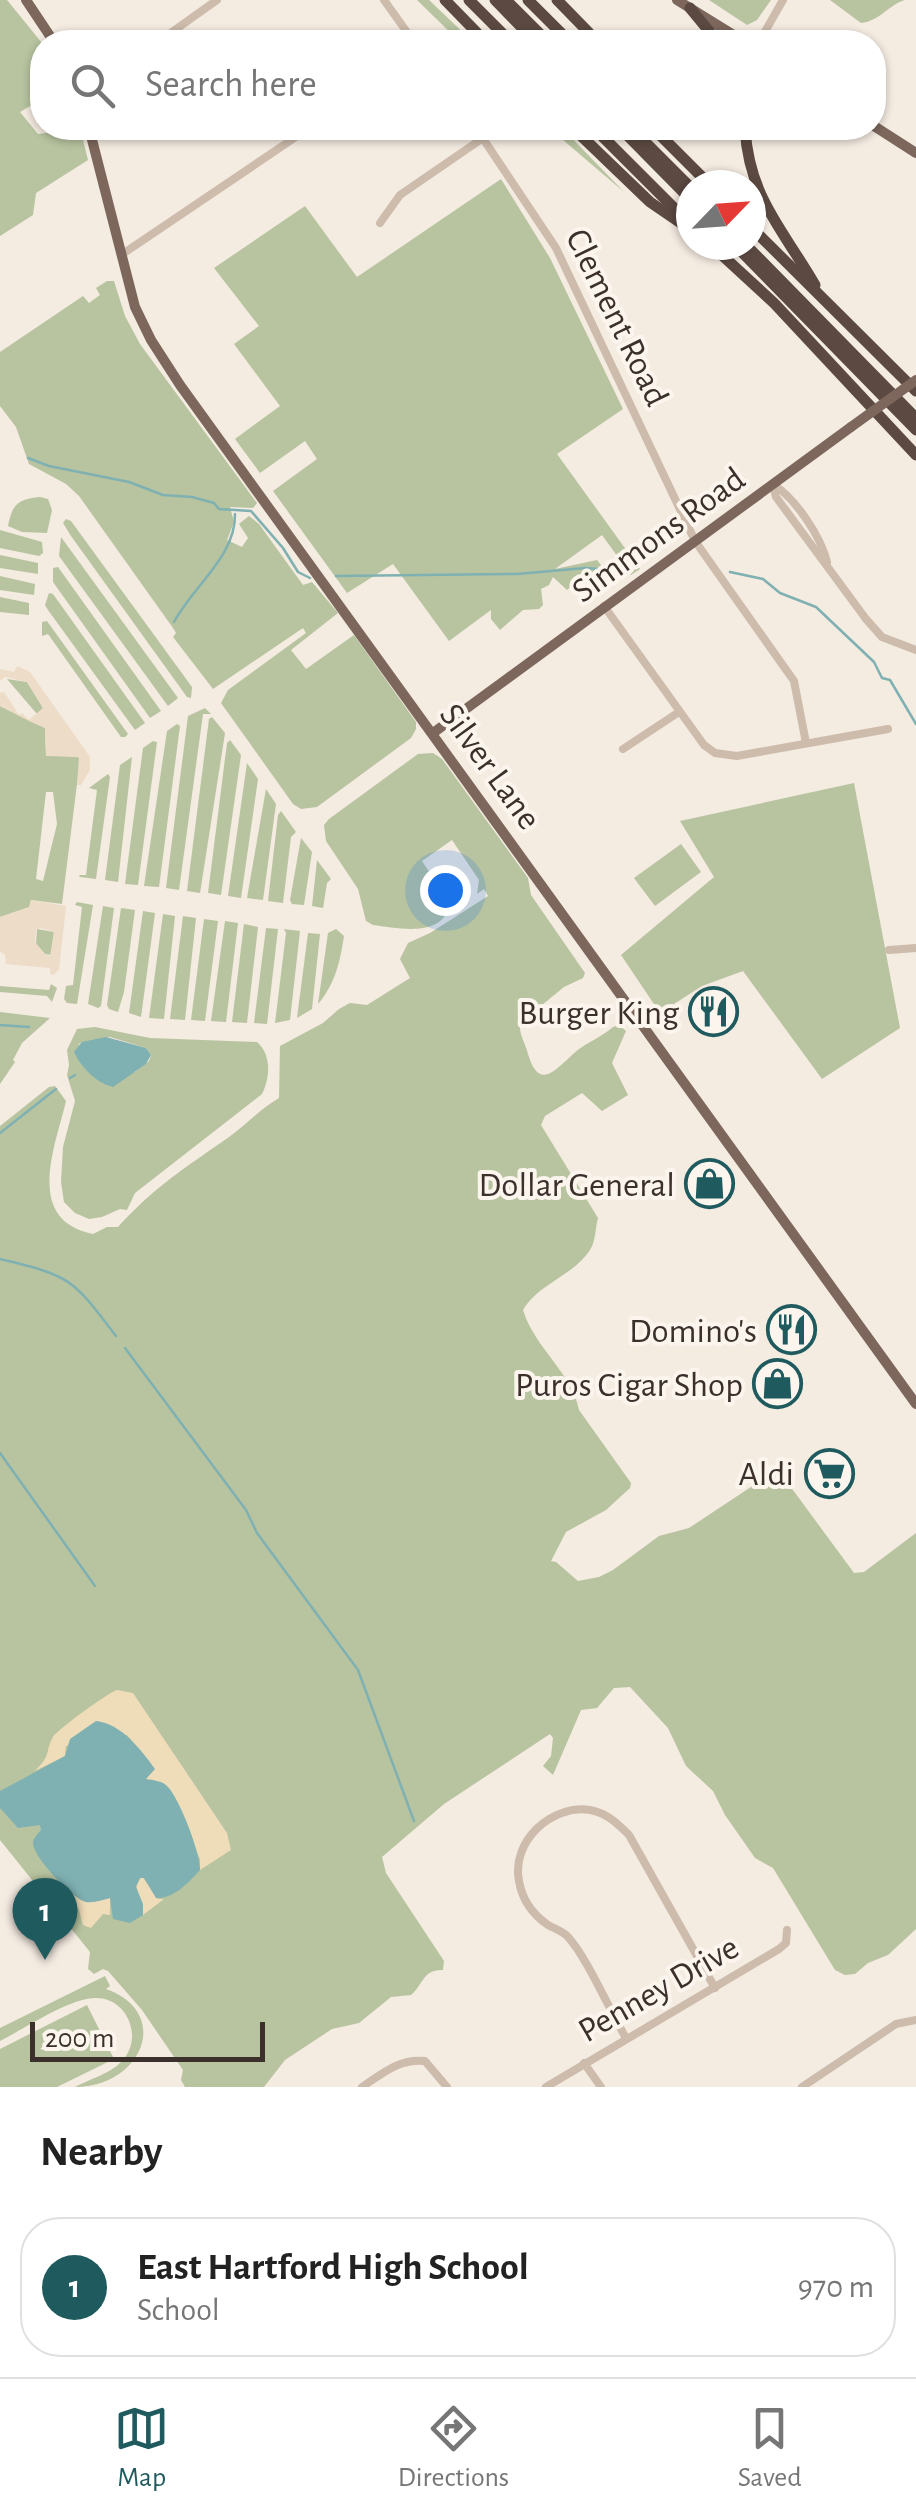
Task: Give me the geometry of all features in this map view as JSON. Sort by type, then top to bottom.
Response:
[{"type":"highway","points":[[444,0],[474,30]]},
{"type":"highway","points":[[469,0],[499,30]]},
{"type":"highway","points":[[494,0],[524,30]]},
{"type":"highway","points":[[506,0],[536,30]]},
{"type":"highway","points":[[528,0],[558,30]]},
{"type":"highway","points":[[557,0],[586,30]]},
{"type":"highway","points":[[690,8],[708,30]]},
{"type":"highway","points":[[585,140],[646,199],[676,218]]},
{"type":"highway","points":[[606,140],[676,213]]},
{"type":"highway","points":[[632,140],[676,185]]},
{"type":"highway","points":[[643,140],[676,173]]},
{"type":"highway","points":[[665,140],[695,170]]},
{"type":"highway","points":[[747,140],[760,196],[822,297]]},
{"type":"highway","points":[[766,242],[916,391]]},
{"type":"highway","points":[[727,260],[774,303],[916,455]]},
{"type":"highway","points":[[750,260],[916,430]]},
{"type":"highway","points":[[761,260],[916,418]]},
{"type":"highway","points":[[774,303],[838,350]]},
{"type":"main road","points":[[26,0],[46,30]]},
{"type":"main road","points":[[677,0],[725,30]]},
{"type":"main road","points":[[886,134],[916,153]]},
{"type":"main road","name":"Silver Lane","points":[[92,140],[136,307],[151,340],[180,385],[916,1404]]},
{"type":"main road","name":"Simmons Road","points":[[433,733],[916,380]]},
{"type":"street","points":[[175,30],[217,0]]},
{"type":"street","points":[[384,0],[405,30]]},
{"type":"street","points":[[766,30],[784,0]]},
{"type":"street","points":[[121,255],[291,140]]},
{"type":"street","points":[[380,223],[400,195],[481,140]]},
{"type":"street","name":"Clement Road","points":[[485,140],[556,248],[695,541],[794,681],[806,743]]},
{"type":"street","points":[[773,485],[776,497],[818,548],[866,618],[882,636],[916,650]]},
{"type":"street","points":[[604,606],[704,745],[728,756],[888,728]]},
{"type":"street","points":[[623,750],[680,712]]},
{"type":"street","points":[[889,950],[916,948]]},
{"type":"street","points":[[626,2038],[566,1935],[543,1921],[522,1895],[519,1856],[526,1840],[554,1816],[570,1810],[595,1811],[616,1822],[629,1835],[714,1988]]},
{"type":"street","name":"Penney Drive","points":[[546,2087],[779,1949],[788,1939],[788,1930]]},
{"type":"street","points":[[802,2087],[896,2024],[916,2020]]},
{"type":"street","points":[[362,2087],[411,2060],[425,2061],[447,2087]]},
{"type":"street","points":[[584,2063],[601,2087]]},
{"type":"green space","points":[[0,0],[7,0],[31,30],[30,106],[20,112],[30,124],[30,140],[83,140],[88,160],[36,193],[33,215],[0,236]]},
{"type":"green space","points":[[417,0],[429,0],[460,30],[448,30]]},
{"type":"green space","points":[[709,0],[771,0],[757,20],[747,25]]},
{"type":"green space","points":[[830,0],[905,0],[861,23]]},
{"type":"green space","points":[[563,140],[574,140],[624,192]]},
{"type":"green space","points":[[501,179],[550,258],[623,409],[557,454],[640,569],[631,575],[602,535],[555,569],[597,560],[608,574],[584,576],[567,590],[553,577],[541,589],[543,605],[539,609],[523,610],[500,630],[491,619],[491,610],[449,641],[393,564],[347,593],[273,491],[317,459],[305,441],[260,473],[235,439],[280,406],[234,344],[259,326],[214,268],[305,206],[357,277]]},
{"type":"green space","points":[[114,281],[125,316],[140,344],[257,503],[253,508],[230,507],[234,522],[227,540],[242,547],[248,538],[239,524],[249,516],[303,585],[312,582],[338,613],[291,650],[306,669],[354,635],[416,722],[411,738],[317,807],[301,809],[293,804],[221,703],[228,690],[306,633],[303,628],[213,689],[173,637],[173,628],[79,496],[66,484],[29,464],[16,427],[0,406],[0,352],[83,296],[89,303],[100,295],[96,288]]},
{"type":"green space","points":[[40,497],[48,499],[52,510],[47,533],[22,532],[8,526],[16,505]]},
{"type":"green space","points":[[66,519],[192,687],[191,698],[71,536],[63,523]]},
{"type":"green space","points":[[0,530],[42,542],[43,553],[39,556],[0,548]]},
{"type":"green space","points":[[61,537],[178,698],[168,706],[59,556]]},
{"type":"green space","points":[[0,555],[38,563],[38,574],[0,568]]},
{"type":"green space","points":[[58,567],[161,711],[150,718],[53,582],[53,568]]},
{"type":"green space","points":[[0,576],[35,584],[34,595],[0,590]]},
{"type":"green space","points":[[49,593],[145,723],[135,730],[48,610],[45,605]]},
{"type":"green space","points":[[0,597],[29,603],[29,615],[0,612]]},
{"type":"green space","points":[[47,621],[128,734],[125,737],[121,737],[48,634],[42,636],[42,622]]},
{"type":"green space","points":[[7,679],[27,682],[43,708],[37,714]]},
{"type":"green space","points":[[0,706],[45,728],[46,755],[80,760],[62,904],[31,900],[30,907],[0,917]],"holes":[[[46,792],[53,792],[57,824],[43,881],[36,879]]]},
{"type":"green space","points":[[205,708],[211,714],[203,714],[179,890],[166,888],[188,716]]},
{"type":"green space","points":[[212,717],[225,733],[200,893],[187,891]]},
{"type":"green space","points":[[180,726],[159,887],[144,886],[167,731]]},
{"type":"green space","points":[[230,740],[241,755],[221,895],[208,893]]},
{"type":"green space","points":[[157,742],[138,885],[125,884],[143,748]]},
{"type":"green space","points":[[433,753],[442,759],[528,878],[531,895],[585,973],[520,1023],[533,1066],[538,1073],[550,1073],[613,1027],[619,1025],[626,1031],[612,1063],[628,1095],[602,1111],[582,1093],[545,1116],[541,1125],[598,1218],[592,1246],[583,1259],[537,1293],[523,1310],[535,1336],[569,1384],[579,1410],[631,1483],[606,1510],[566,1532],[551,1561],[578,1581],[599,1577],[659,1536],[689,1528],[763,1479],[771,1469],[779,1471],[854,1573],[864,1572],[916,1533],[916,1929],[888,1955],[868,1963],[855,1974],[835,1970],[773,1868],[755,1858],[713,1791],[686,1766],[668,1728],[630,1687],[614,1688],[597,1708],[581,1710],[553,1775],[543,1766],[551,1756],[550,1734],[444,1804],[382,1857],[386,1873],[444,1961],[443,1970],[427,1975],[411,1995],[391,1997],[359,2023],[332,2029],[285,2060],[264,2087],[185,2087],[181,2080],[183,2070],[142,2010],[108,1971],[103,1969],[94,1974],[88,1969],[90,1952],[0,1840],[0,1126],[55,1086],[66,1101],[52,1159],[51,1197],[58,1214],[71,1226],[93,1234],[118,1227],[184,1168],[279,1098],[280,1046],[350,1003],[367,1005],[410,978],[400,959],[408,943],[488,896],[484,889],[477,894],[479,880],[452,840],[422,861],[450,903],[439,922],[419,929],[373,925],[366,921],[358,889],[326,841],[324,825],[329,819],[418,754]]},
{"type":"green space","points":[[132,757],[118,882],[105,880],[120,765]]},
{"type":"green space","points":[[247,763],[258,779],[241,898],[228,896]]},
{"type":"green space","points":[[108,774],[96,879],[80,877],[86,875],[97,790],[89,788]]},
{"type":"green space","points":[[854,783],[900,1028],[822,1079],[743,971],[702,986],[660,1013],[621,955],[714,877],[680,821]]},
{"type":"green space","points":[[266,789],[276,804],[263,900],[247,898]]},
{"type":"green space","points":[[281,811],[296,832],[291,837],[283,903],[268,901]]},
{"type":"green space","points":[[301,838],[312,852],[304,905],[292,904],[290,900]]},
{"type":"green space","points":[[681,844],[701,872],[655,906],[634,878]]},
{"type":"green space","points":[[317,860],[331,879],[323,908],[312,906]]},
{"type":"green space","points":[[75,905],[93,905],[77,1004],[64,999],[66,986],[73,985],[82,907]]},
{"type":"green space","points":[[103,906],[114,908],[98,1008],[88,1004]]},
{"type":"green space","points":[[121,908],[135,910],[118,1012],[107,1005]]},
{"type":"green space","points":[[143,911],[155,913],[141,1017],[129,1013]]},
{"type":"green space","points":[[163,914],[175,916],[164,1019],[149,1018]]},
{"type":"green space","points":[[183,916],[196,918],[185,1020],[170,1019]]},
{"type":"green space","points":[[204,919],[218,921],[205,1021],[191,1020]]},
{"type":"green space","points":[[225,921],[238,923],[226,1022],[211,1021]]},
{"type":"green space","points":[[244,924],[258,927],[247,1023],[232,1022]]},
{"type":"green space","points":[[266,928],[278,929],[267,1024],[254,1023]]},
{"type":"green space","points":[[37,929],[54,932],[51,955],[36,944]]},
{"type":"green space","points":[[284,929],[300,931],[290,1020],[275,1023],[286,933]]},
{"type":"green space","points":[[336,929],[344,936],[341,955],[333,981],[318,1004],[328,933]]},
{"type":"green space","points":[[308,933],[320,934],[312,1009],[297,1018]]},
{"type":"green space","points":[[51,984],[57,988],[52,1002],[47,996],[0,992],[0,986],[49,990]]},
{"type":"green space","points":[[0,1012],[50,1018],[22,1043],[0,1084]]},
{"type":"green space","points":[[95,1027],[150,1038],[257,1042],[267,1060],[267,1081],[262,1094],[135,1193],[127,1210],[89,1219],[64,1202],[61,1182],[63,1147],[75,1101],[67,1075],[67,1050],[77,1029]],"holes":[[[110,1037],[146,1048],[151,1055],[149,1061],[135,1072],[78,1044]]]},
{"type":"green space","points":[[105,1976],[110,1986],[106,1989],[127,2000],[139,2014],[143,2031],[141,2047],[118,2075],[98,2084],[75,2087],[113,2069],[129,2050],[132,2040],[128,2019],[115,2003],[105,1999],[72,2003],[0,2041],[0,2028]]},
{"type":"green space","points":[[87,2005],[114,2059],[57,2087],[0,2087],[0,2049]]},
{"type":"sand","points":[[117,1690],[133,1693],[227,1833],[231,1850],[200,1870],[200,1859],[170,1789],[146,1779],[150,1763],[127,1735],[66,1746],[65,1756],[35,1771],[57,1733]]},
{"type":"sand","points":[[142,1876],[158,1899],[164,1899],[143,1915],[136,1885]]},
{"type":"sand","points":[[65,1886],[86,1899],[110,1898],[110,1915],[103,1914],[91,1928],[83,1925]]},
{"type":"shaded area","points":[[17,666],[30,672],[90,757],[90,770],[81,785],[77,785],[79,757],[46,756],[45,728],[0,706],[0,693],[4,692],[19,715],[22,713],[29,720],[43,708],[27,682],[5,677],[0,681],[0,669],[14,672]]},
{"type":"shaded area","points":[[31,900],[66,906],[59,969],[54,975],[50,968],[6,964],[0,951],[0,917],[29,907]],"holes":[[[36,930],[54,932],[50,956],[35,942]]]},
{"type":"water","points":[[106,1037],[146,1048],[151,1055],[146,1064],[113,1087],[90,1074],[74,1052],[82,1042]]},
{"type":"water","points":[[96,1721],[122,1732],[155,1769],[146,1779],[163,1783],[173,1794],[199,1862],[200,1870],[191,1880],[163,1898],[156,1898],[144,1878],[140,1878],[136,1887],[143,1915],[130,1923],[113,1919],[110,1898],[86,1902],[72,1893],[46,1867],[35,1849],[33,1841],[40,1825],[18,1828],[0,1808],[0,1791],[65,1756],[70,1739]]},
{"type":"waterway","points":[[28,458],[129,482],[163,495],[192,497],[214,503],[219,509],[251,511],[298,572],[310,578]]},
{"type":"waterway","points":[[174,622],[229,544],[235,514]]},
{"type":"waterway","points":[[336,576],[517,574],[585,568],[628,571]]},
{"type":"waterway","points":[[730,572],[763,579],[780,593],[816,607],[874,662],[882,678],[890,680],[916,724]]},
{"type":"waterway","points":[[0,1025],[29,1027]]},
{"type":"waterway","points":[[70,1078],[75,1075]]},
{"type":"waterway","points":[[0,1133],[56,1089]]},
{"type":"waterway","points":[[0,1259],[42,1270],[68,1282],[116,1336]]},
{"type":"waterway","points":[[125,1348],[246,1510],[257,1533],[358,1670],[414,1821]]},
{"type":"waterway","points":[[0,1453],[95,1586]]},
{"type":"place","name":"Burger King","points":[[714,1012]]},
{"type":"place","name":"Dollar General","points":[[710,1184]]},
{"type":"place","name":"Domino's","points":[[792,1330]]},
{"type":"place","name":"Puros Cigar Shop","points":[[778,1384]]},
{"type":"place","name":"Aldi","points":[[829,1473]]},
{"type":"place","name":"East Hartford High School","points":[[45,1960]]}]
